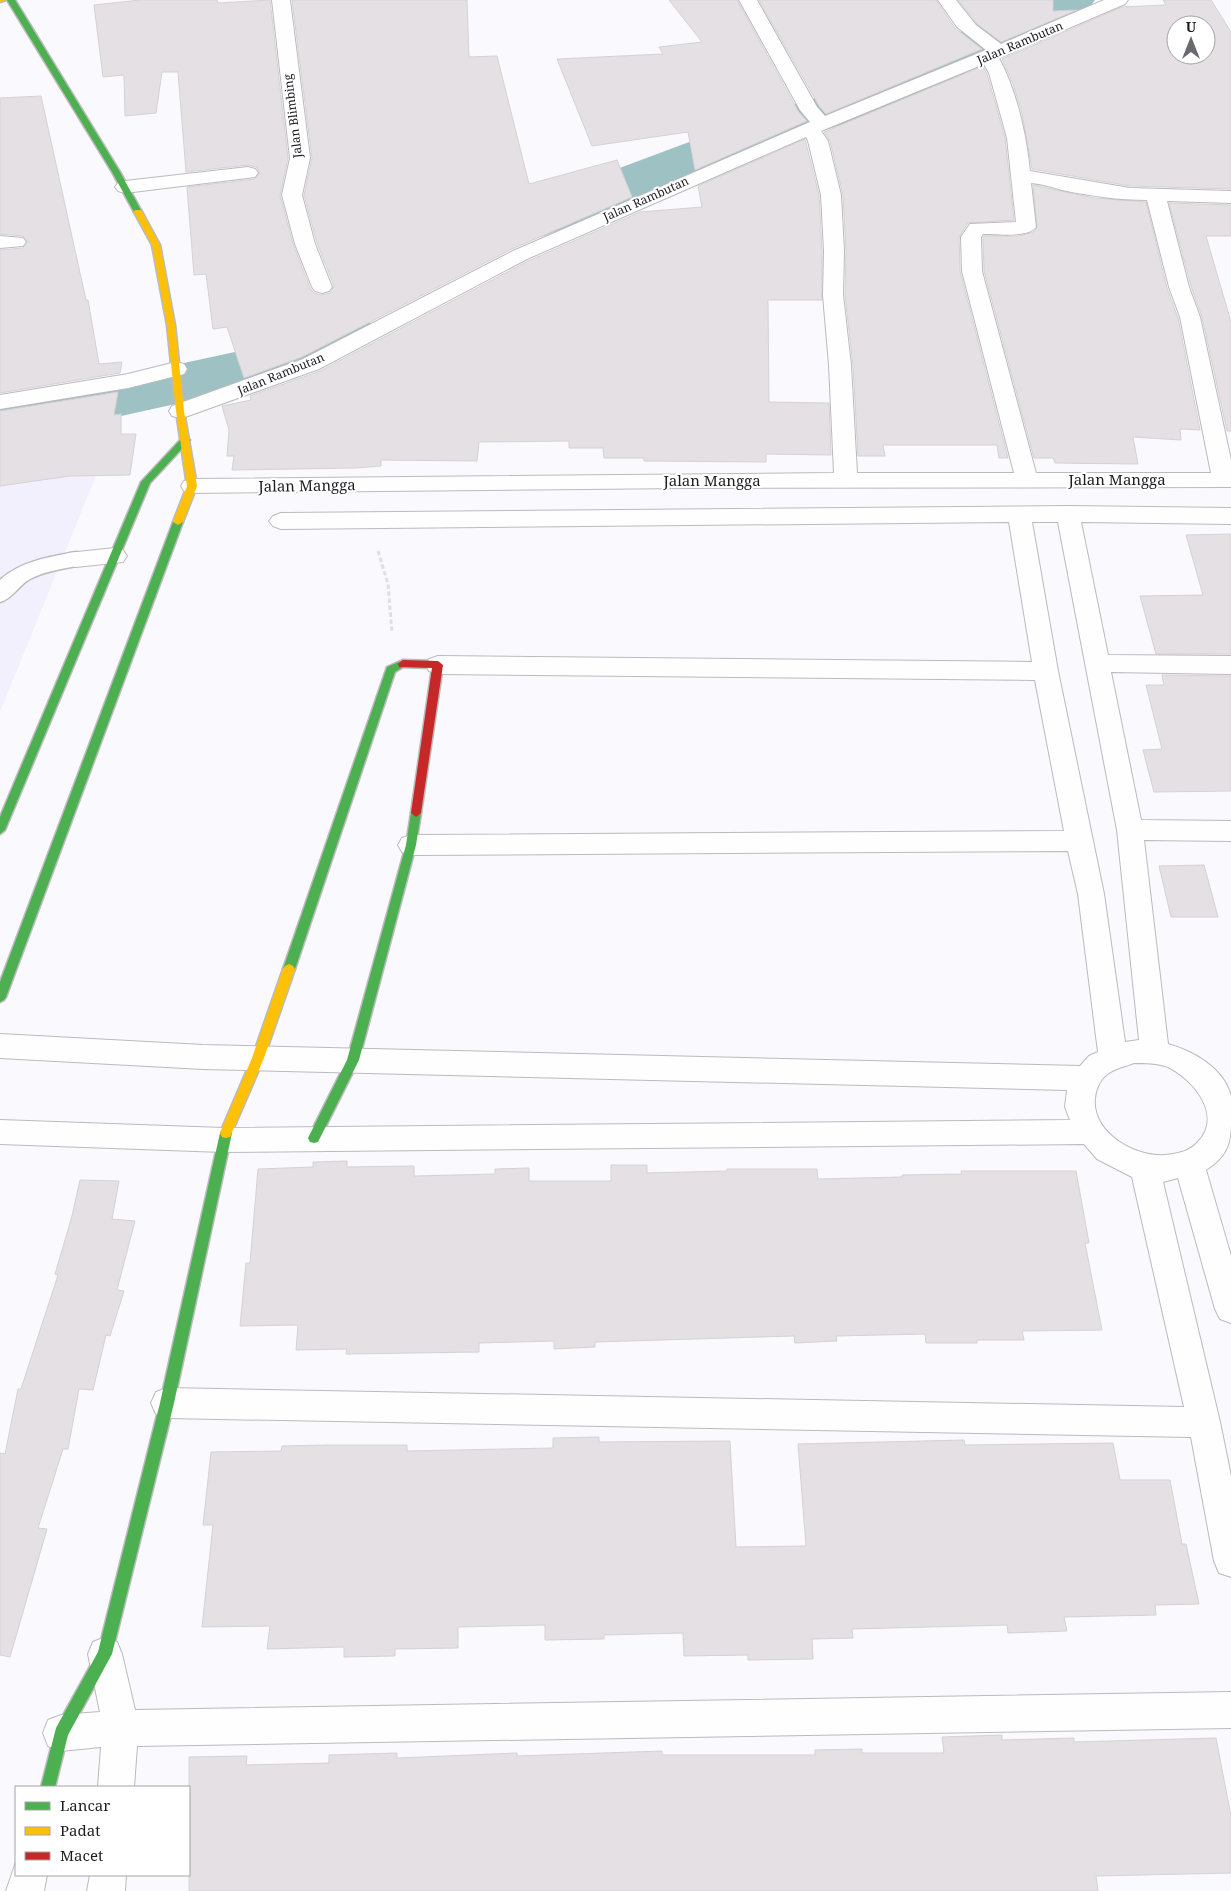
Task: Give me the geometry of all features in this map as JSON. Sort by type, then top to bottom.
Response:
[{"type":"street","points":[[0,998],[192,486],[179,403],[171,326],[156,245],[125,187],[11,0]]},
{"type":"street","name":"Jalan Blimbing","points":[[281,0],[300,158],[292,195],[305,244],[322,286]]},
{"type":"street","points":[[748,0],[814,120],[831,195],[834,251],[833,295],[840,365],[846,481]]},
{"type":"street","points":[[948,0],[963,24],[988,47],[998,73],[1017,138],[1026,227],[977,228],[971,237],[972,271],[1027,480]]},
{"type":"street","name":"Jalan Rambutan","points":[[179,403],[219,398],[311,364],[520,255],[814,120],[988,47],[1119,0]]},
{"type":"street","points":[[125,187],[248,173]]},
{"type":"street","points":[[1020,176],[1050,179],[1063,184],[1130,194],[1231,197]]},
{"type":"street","points":[[1156,195],[1178,287],[1190,317],[1228,480]]},
{"type":"street","points":[[0,402],[128,381],[176,371]]},
{"type":"street","points":[[0,830],[146,482],[185,440]]},
{"type":"street","name":"Jalan Mangga","points":[[192,486],[1228,480]]},
{"type":"street","points":[[1068,514],[1130,830],[1155,1052]]},
{"type":"street","points":[[281,520],[1068,514],[1231,516]]},
{"type":"street","points":[[1019,515],[1046,671],[1091,894],[1113,1055]]},
{"type":"street","points":[[76,559],[115,556]]},
{"type":"street","points":[[48,1786],[61,1732],[105,1654],[167,1403],[224,1140],[258,1058],[392,670],[395,667],[413,663],[438,665],[1046,671]]},
{"type":"street","points":[[1098,663],[1231,666]]},
{"type":"street","points":[[314,1138],[353,1060],[411,845],[426,751],[431,700],[438,665]]},
{"type":"street","points":[[1130,830],[1231,831]]},
{"type":"street","points":[[411,845],[1079,841]]},
{"type":"street","points":[[0,1046],[258,1058],[1084,1078]]},
{"type":"street","points":[[1133,1051],[1155,1052],[1177,1058],[1221,1085],[1221,1108],[1226,1131],[1201,1158],[1189,1164],[1169,1168],[1146,1167],[1123,1160],[1103,1148],[1089,1132],[1080,1114],[1079,1095],[1084,1078],[1096,1065],[1113,1055],[1133,1051]]},
{"type":"street","points":[[0,1132],[224,1140],[1089,1132]]},
{"type":"street","points":[[1189,1164],[1231,1309]]},
{"type":"street","points":[[1146,1167],[1204,1422],[1231,1561]]},
{"type":"street","points":[[167,1403],[1204,1422]]},
{"type":"street","points":[[105,1654],[121,1728],[116,1786]]},
{"type":"street","points":[[61,1732],[121,1728],[1231,1710]]},
{"type":"street","points":[[25,1891],[29,1876]]},
{"type":"street","points":[[106,1891],[108,1876]]},
{"type":"lane","points":[[0,595],[4,589],[26,571],[42,565],[76,559]]},
{"type":"path","points":[[368,520],[388,584],[395,667]]},
{"type":"shaded area","points":[[119,419],[0,712],[0,433]]},
{"type":"building","points":[[140,0],[217,0],[218,3],[270,0],[288,158],[280,195],[293,244],[310,288],[314,293],[321,295],[330,293],[334,286],[317,243],[304,195],[312,158],[292,0],[467,0],[469,57],[497,56],[529,184],[617,160],[632,197],[512,249],[302,357],[244,378],[227,327],[213,329],[206,274],[194,275],[187,187],[255,179],[260,173],[256,167],[248,165],[186,172],[178,72],[162,72],[156,113],[125,116],[124,75],[103,77],[94,5]]},
{"type":"building","points":[[669,0],[737,0],[798,111],[807,121],[695,170],[688,132],[592,146],[557,59],[663,54],[659,47],[702,42]]},
{"type":"building","points":[[759,0],[936,0],[955,28],[982,49],[826,114],[819,106]]},
{"type":"building","points":[[958,0],[1053,0],[1053,11],[1077,10],[1001,42],[977,24]]},
{"type":"building","points":[[1163,0],[1211,0],[1231,32],[1231,189],[1130,186],[1032,169],[1022,113],[1013,84],[1002,59],[1122,7],[1166,5]]},
{"type":"building","points":[[983,66],[1005,138],[1014,220],[968,223],[959,237],[960,271],[1008,458],[999,458],[997,445],[883,445],[885,456],[858,456],[853,365],[845,295],[846,251],[843,195],[830,141],[824,132]]},
{"type":"building","points":[[41,96],[86,300],[88,300],[99,364],[122,362],[120,373],[0,393],[0,250],[23,248],[28,242],[23,236],[0,234],[0,98]]},
{"type":"building","points":[[805,139],[819,195],[822,300],[768,300],[769,402],[829,403],[831,455],[766,454],[766,462],[644,461],[644,458],[604,458],[603,448],[569,448],[569,441],[479,442],[477,461],[381,460],[381,466],[356,468],[232,470],[234,456],[227,456],[229,430],[222,406],[251,400],[250,396],[320,371],[528,261],[640,212],[702,207],[698,186]]},
{"type":"building","points":[[1033,185],[1094,198],[1146,202],[1167,288],[1178,318],[1200,430],[1180,429],[1181,440],[1133,437],[1138,464],[1055,463],[1053,458],[1034,458],[984,271],[983,238],[984,236],[1019,236],[1033,232],[1037,228]]},
{"type":"building","points":[[1169,203],[1231,205],[1231,236],[1206,236],[1231,322],[1231,431],[1227,431],[1202,317],[1191,286]]},
{"type":"building","points":[[118,392],[114,415],[121,414],[121,434],[136,434],[130,475],[70,476],[0,486],[0,411]]},
{"type":"building","points":[[1231,534],[1231,654],[1156,654],[1140,596],[1203,595],[1186,535]]},
{"type":"building","points":[[1162,675],[1231,676],[1231,791],[1154,792],[1143,750],[1162,749],[1146,685],[1164,685]]},
{"type":"building","points":[[1204,865],[1218,917],[1171,917],[1159,866]]},
{"type":"building","points":[[347,1161],[347,1167],[414,1166],[414,1176],[495,1174],[495,1169],[529,1168],[529,1181],[611,1181],[611,1165],[647,1165],[647,1173],[727,1171],[727,1169],[817,1169],[818,1179],[962,1174],[961,1171],[1076,1171],[1089,1243],[1085,1243],[1102,1330],[1022,1331],[1024,1340],[977,1340],[977,1343],[926,1343],[925,1334],[836,1336],[837,1341],[795,1343],[794,1336],[595,1342],[595,1347],[554,1349],[554,1341],[479,1343],[479,1352],[346,1354],[347,1349],[296,1350],[298,1325],[240,1326],[246,1263],[250,1263],[258,1169],[313,1167],[313,1162]]},
{"type":"building","points":[[80,1180],[119,1181],[112,1219],[135,1221],[117,1290],[124,1291],[110,1336],[106,1335],[93,1390],[79,1389],[68,1449],[63,1449],[38,1528],[47,1529],[10,1657],[0,1655],[0,1453],[5,1454],[18,1389],[21,1389],[58,1275],[55,1274],[72,1216]]},
{"type":"building","points":[[599,1437],[599,1442],[730,1441],[736,1547],[806,1546],[798,1444],[964,1440],[965,1445],[1113,1443],[1120,1480],[1170,1480],[1182,1544],[1186,1544],[1199,1604],[1155,1605],[1156,1615],[1064,1617],[1067,1631],[1008,1633],[1007,1625],[852,1629],[853,1638],[812,1639],[813,1659],[748,1660],[748,1655],[684,1656],[683,1633],[604,1635],[604,1639],[545,1640],[545,1625],[458,1627],[458,1648],[395,1649],[395,1656],[344,1657],[344,1647],[267,1649],[270,1626],[202,1627],[213,1525],[203,1525],[211,1452],[281,1451],[282,1446],[329,1445],[407,1445],[407,1451],[553,1448],[553,1438]]},
{"type":"building","points":[[1002,1735],[1002,1740],[1074,1738],[1074,1742],[1216,1738],[1231,1816],[1231,1873],[1096,1876],[1098,1891],[189,1891],[189,1757],[247,1756],[246,1765],[329,1763],[329,1755],[397,1753],[397,1758],[517,1753],[517,1756],[662,1751],[662,1755],[815,1755],[815,1750],[862,1749],[862,1753],[944,1753],[942,1737]]},
{"type":"waterway","points":[[523,224],[791,123],[899,89],[995,34],[1069,0]]},
{"type":"waterway","points":[[0,418],[54,411],[252,368],[344,330]]},
{"type":"traffic: fast","points":[[11,0],[116,172],[138,212]]},
{"type":"traffic: fast","points":[[0,830],[146,482],[185,440]]},
{"type":"traffic: fast","points":[[0,997],[178,522]]},
{"type":"traffic: fast","points":[[289,969],[391,670],[403,664]]},
{"type":"traffic: fast","points":[[314,1138],[353,1060],[411,845],[416,813]]},
{"type":"traffic: fast","points":[[48,1786],[61,1733],[105,1654],[167,1403],[226,1133]]},
{"type":"traffic: slow","points":[[138,212],[156,245],[171,325],[180,411],[192,486],[178,522]]},
{"type":"traffic: slow","points":[[226,1133],[258,1058],[289,969]]},
{"type":"traffic: jam","points":[[403,664],[438,665],[416,813]]}]
